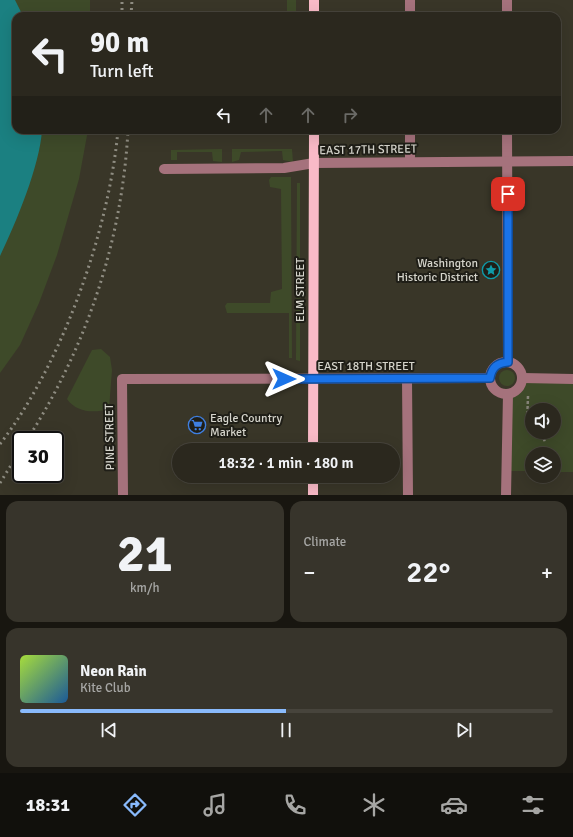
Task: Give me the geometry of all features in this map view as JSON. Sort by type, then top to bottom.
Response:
[{"type":"main road","points":[[314,0],[314,12]]},
{"type":"main road","name":"ELM STREET","points":[[313,443],[314,134]]},
{"type":"main road","points":[[313,483],[313,495]]},
{"type":"street","points":[[410,0],[410,12]]},
{"type":"street","points":[[506,0],[507,12]]},
{"type":"street","points":[[410,134],[410,162]]},
{"type":"street","points":[[507,134],[508,362]]},
{"type":"street","name":"EAST 17TH STREET","points":[[164,169],[284,168],[314,164],[410,162],[573,161]]},
{"type":"street","points":[[501,362],[508,362],[519,367],[523,378],[519,389],[508,394],[501,394],[491,385],[491,372],[495,366],[501,362]]},
{"type":"street","name":"EAST 18TH STREET","points":[[122,379],[490,378]]},
{"type":"street","points":[[523,378],[573,379]]},
{"type":"street","name":"PINE STREET","points":[[122,379],[123,495]]},
{"type":"street","points":[[407,379],[408,495]]},
{"type":"street","points":[[506,495],[508,394]]},
{"type":"path","points":[[528,396],[528,403]]},
{"type":"path","points":[[544,439],[545,443]]},
{"type":"green space","points":[[0,0],[90,0],[90,12],[12,12],[12,134],[87,134],[79,179],[57,255],[39,303],[20,345],[0,373]]},
{"type":"green space","points":[[287,0],[296,0],[296,12],[287,12]]},
{"type":"green space","points":[[222,149],[222,162],[213,161],[212,152],[177,152],[177,160],[171,160],[171,150]]},
{"type":"green space","points":[[232,149],[292,149],[293,162],[283,160],[282,151],[241,152],[239,160],[232,162]]},
{"type":"green space","points":[[271,177],[291,177],[292,358],[289,358],[289,313],[227,313],[225,306],[227,303],[270,303],[271,292],[282,289],[281,189],[270,187],[269,180]]},
{"type":"green space","points":[[297,183],[300,183],[300,361],[296,360]]},
{"type":"green space","points":[[101,349],[110,357],[112,370],[109,409],[86,411],[71,404],[67,399],[92,350]]},
{"type":"green space","points":[[507,370],[513,372],[515,378],[513,384],[507,386],[501,384],[499,378],[501,372]]},
{"type":"green space","points":[[523,378],[573,379],[573,472],[561,472],[561,447],[525,447],[525,471],[507,471],[508,394],[519,389]]},
{"type":"water","points":[[0,0],[15,0],[21,12],[12,12],[12,134],[41,134],[37,160],[32,177],[20,211],[0,256]]},
{"type":"railway","points":[[122,0],[122,12]]},
{"type":"railway","points":[[131,12],[132,0]]},
{"type":"railway","points":[[0,444],[23,412],[43,375],[62,336],[79,295],[93,253],[104,210],[113,169],[117,134]]},
{"type":"railway","points":[[32,431],[67,368],[84,330],[98,291],[118,212],[128,134]]},
{"type":"railway","points":[[0,483],[12,464]]},
{"type":"place","name":"Washington Historic District","points":[[491,270]]},
{"type":"place","name":"Eagle Country Market","points":[[197,425]]},
{"type":"route","points":[[284,379],[490,378],[491,372],[495,366],[501,362],[508,362],[508,194]]}]
